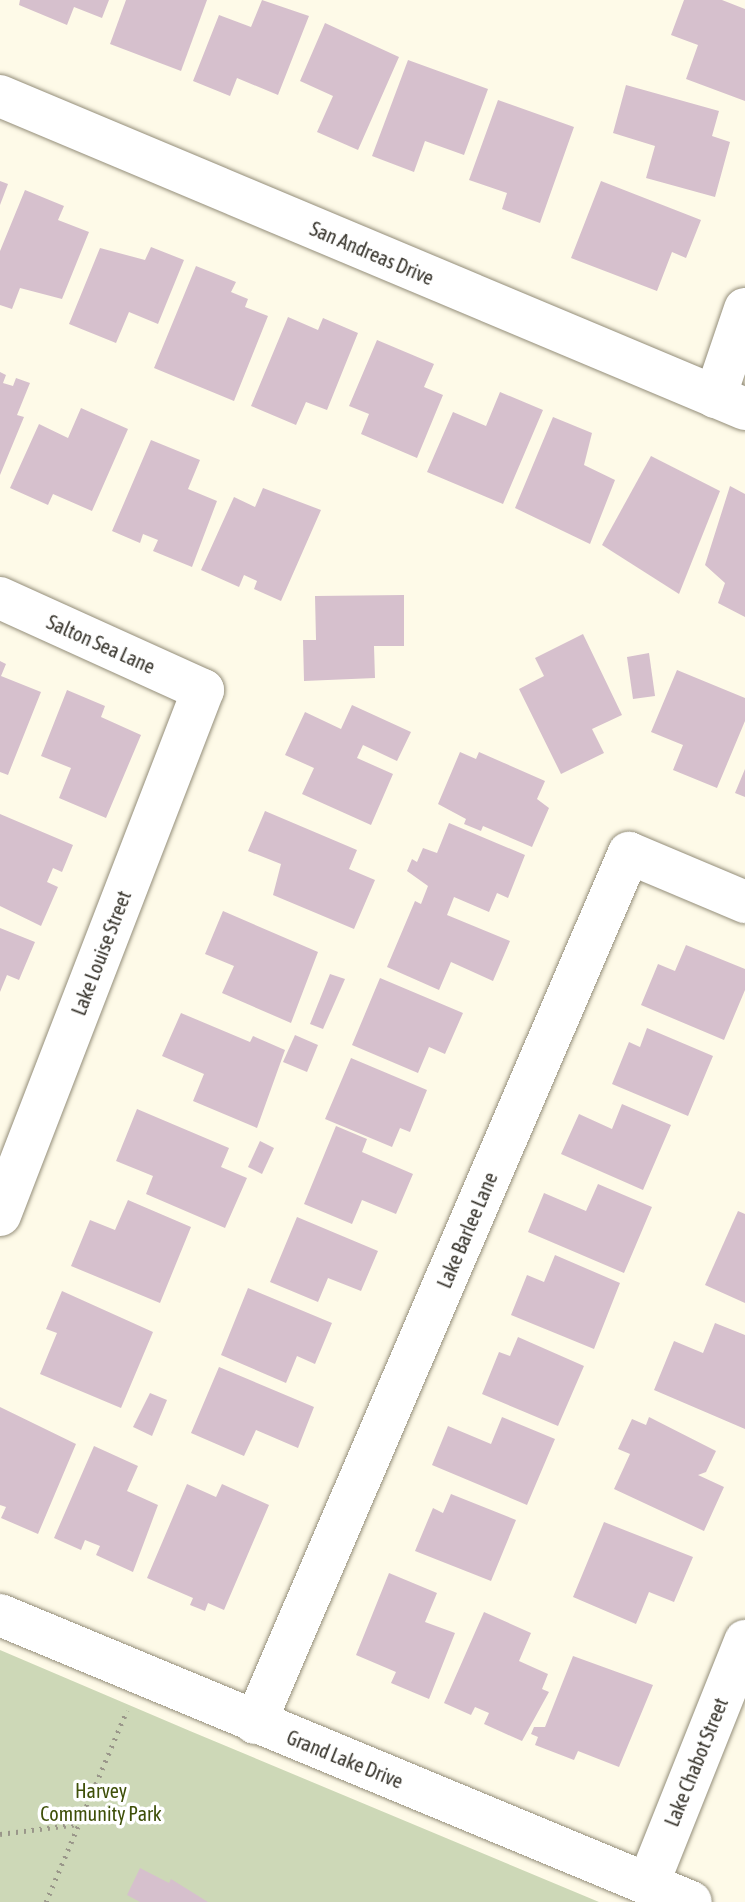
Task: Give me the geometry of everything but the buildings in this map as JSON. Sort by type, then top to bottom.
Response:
[{"type":"street","name":"San Andreas Drive","points":[[0,96],[730,403]]},
{"type":"street","points":[[730,403],[745,309]]},
{"type":"street","name":"Salton Sea Lane","points":[[0,598],[203,690]]},
{"type":"street","name":"Lake Louise Street","points":[[0,1215],[203,690]]},
{"type":"street","name":"Lake Barlee Lane","points":[[255,1723],[629,853],[745,902]]},
{"type":"street","name":"Grand Lake Drive","points":[[0,1615],[691,1902]]},
{"type":"street","name":"Lake Chabot Street","points":[[648,1884],[745,1641]]},
{"type":"path","points":[[49,1900],[141,1675]]},
{"type":"path","points":[[0,1834],[79,1824]]},
{"type":"green space","name":"Harvey Community Park","points":[[0,1650],[190,1731],[599,1902],[0,1902]]}]
